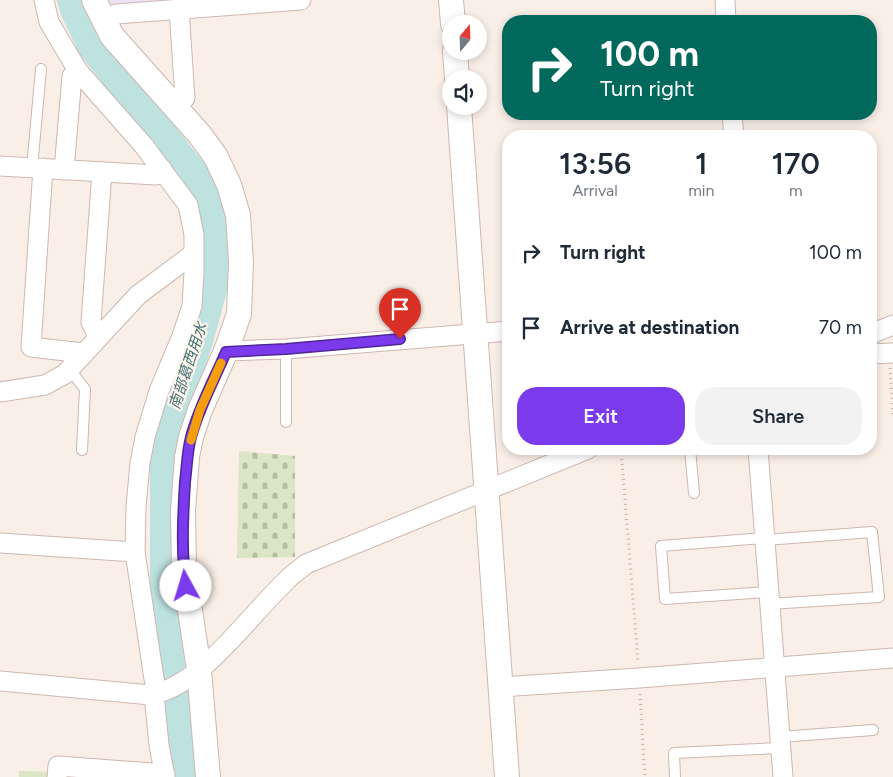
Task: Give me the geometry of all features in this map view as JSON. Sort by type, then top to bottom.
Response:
[{"type":"street","points":[[44,0],[48,22],[78,71],[144,146],[188,205],[194,235],[192,306],[182,336],[159,391],[145,437],[140,463],[136,507],[135,552],[154,679],[157,728],[165,775],[58,766],[57,777]]},
{"type":"street","points":[[99,10],[116,14],[301,0]]},
{"type":"street","points":[[451,0],[452,15]]},
{"type":"street","points":[[725,0],[726,15]]},
{"type":"street","points":[[176,108],[185,98],[179,9]]},
{"type":"street","points":[[99,10],[112,36],[200,135],[216,157],[230,185],[238,215],[241,240],[239,314],[226,352],[200,410],[191,437],[183,511],[184,570],[208,777]]},
{"type":"street","points":[[64,170],[72,76],[78,71]]},
{"type":"street","points":[[460,115],[499,687],[507,777]]},
{"type":"street","points":[[0,166],[156,175],[162,169]]},
{"type":"street","points":[[37,168],[31,347],[83,353]]},
{"type":"street","points":[[98,336],[91,322],[102,172]]},
{"type":"street","points":[[0,392],[45,385],[70,370],[98,336],[138,295],[193,254]]},
{"type":"street","points":[[877,332],[893,325]]},
{"type":"street","points":[[226,352],[502,331]]},
{"type":"street","points":[[0,681],[156,694],[196,673],[286,580],[306,564],[574,455]]},
{"type":"street","points":[[758,455],[782,777]]},
{"type":"street","points":[[0,544],[135,552]]},
{"type":"street","points":[[499,687],[893,658]]},
{"type":"lane","points":[[37,168],[40,69]]},
{"type":"lane","points":[[286,349],[286,422]]},
{"type":"lane","points":[[70,370],[85,389],[82,450]]},
{"type":"lane","points":[[691,455],[694,493]]},
{"type":"lane","points":[[872,532],[879,597],[769,598],[665,599],[661,546],[872,532]]},
{"type":"lane","points":[[675,777],[674,753],[873,730]]},
{"type":"path","points":[[884,353],[893,416]]},
{"type":"path","points":[[621,455],[646,777]]},
{"type":"shaded area","points":[[105,0],[253,0],[110,11]]},
{"type":"green space","points":[[239,451],[295,456],[295,557],[237,558]]},
{"type":"green space","points":[[19,771],[52,772],[52,777],[19,777]]},
{"type":"waterway","name":"南部葛西用水","points":[[72,0],[93,47],[208,192],[217,243],[218,267],[198,341],[165,439],[165,624],[183,777]]},
{"type":"slow traffic","points":[[191,440],[200,410],[221,363]]},
{"type":"route","points":[[186,586],[183,511],[191,437],[200,410],[226,352],[400,339]]}]
